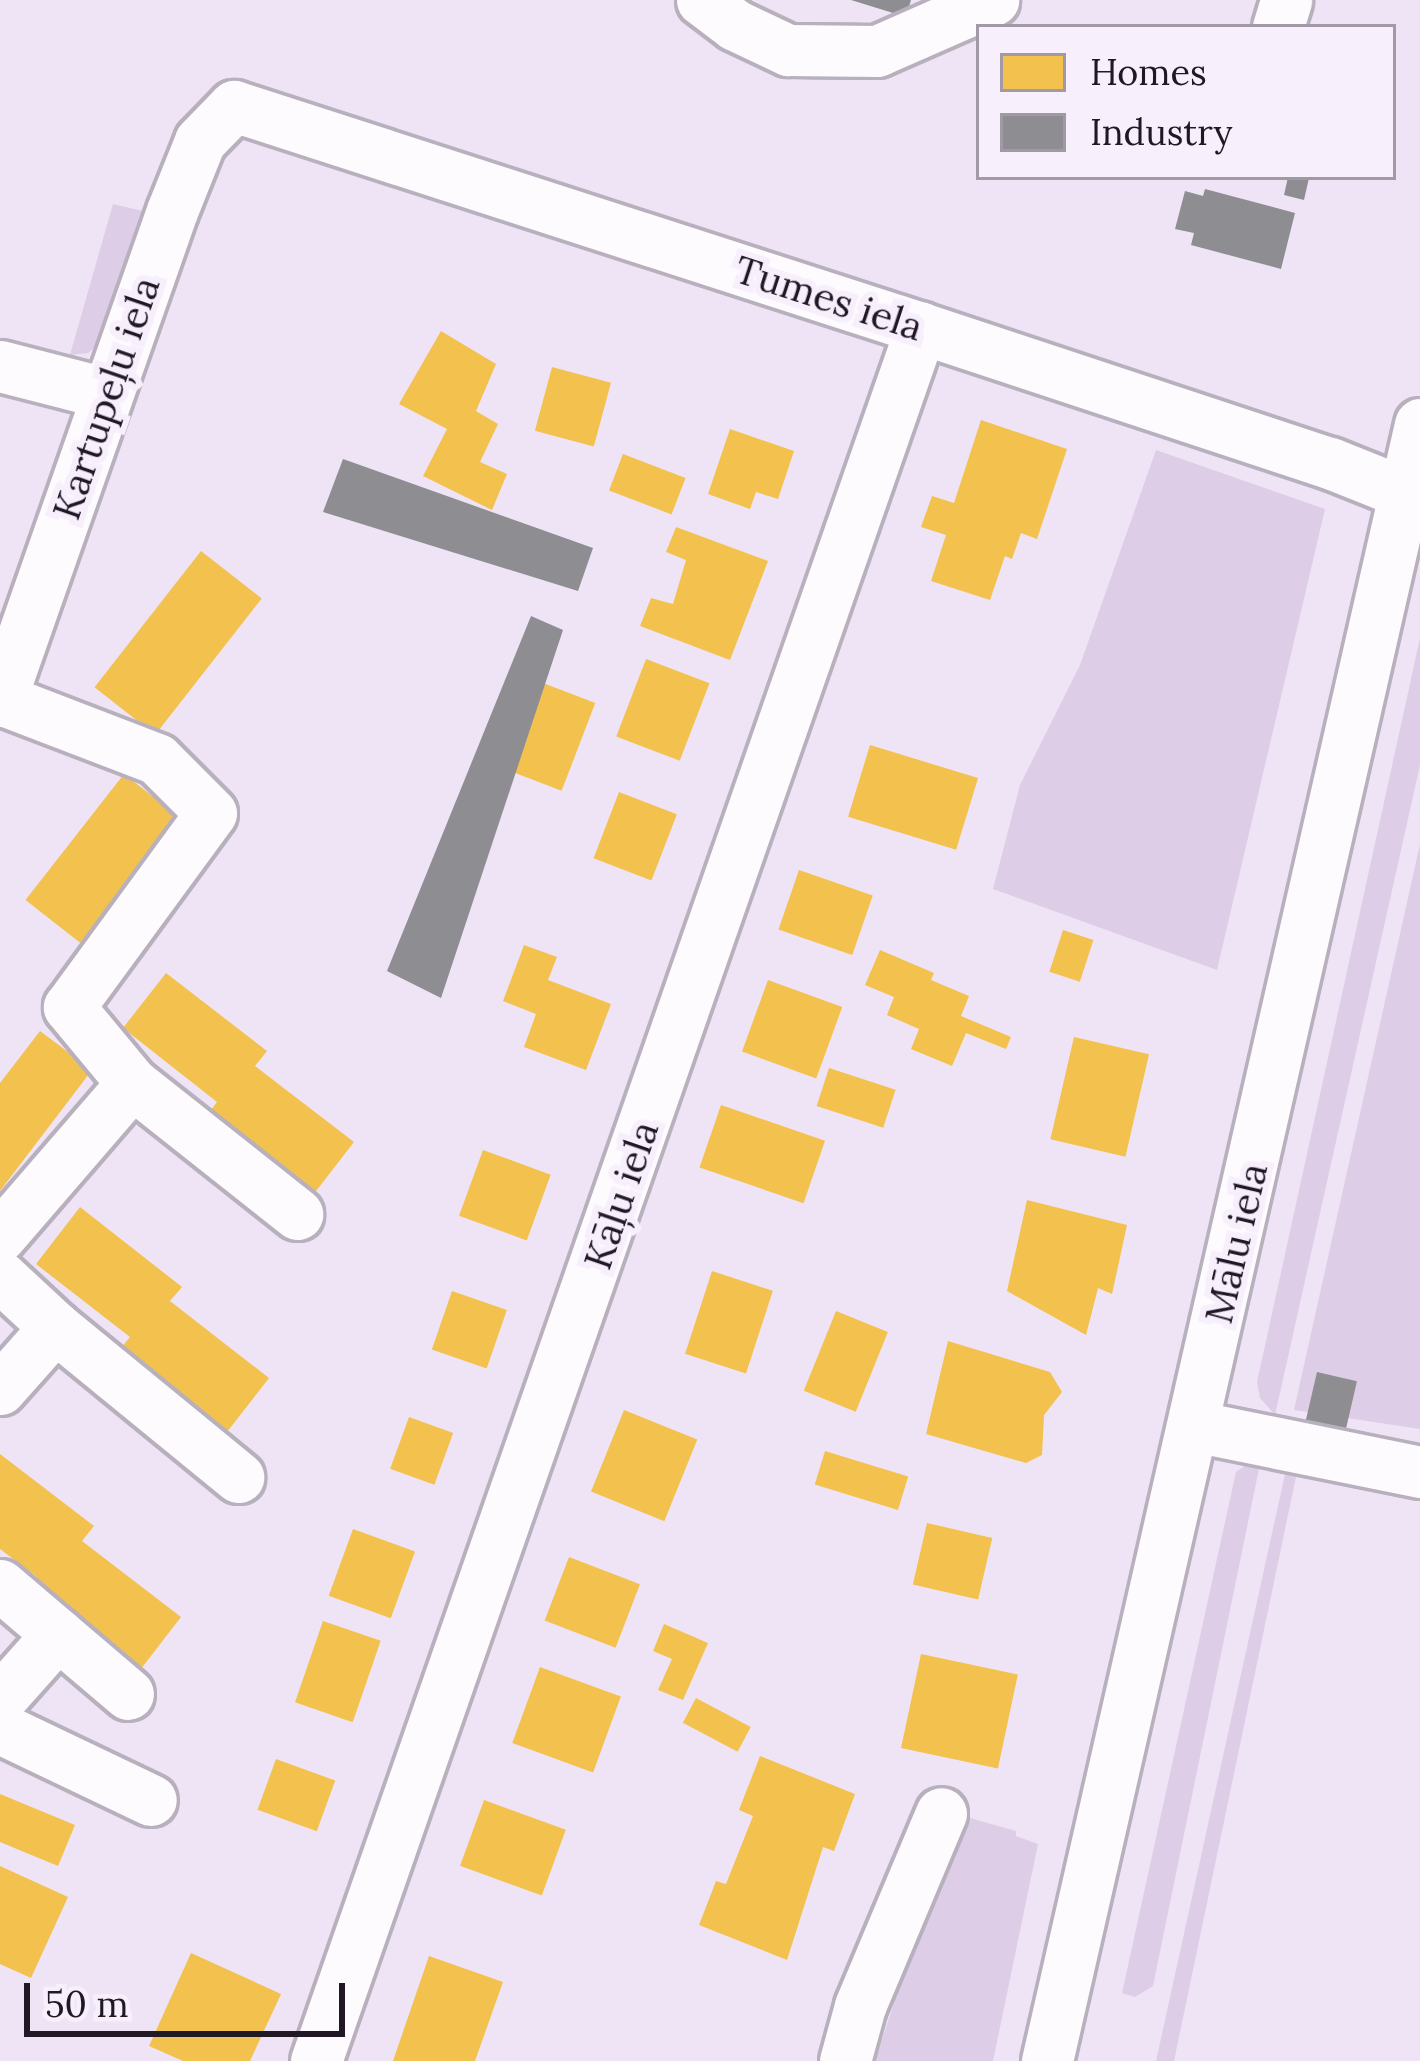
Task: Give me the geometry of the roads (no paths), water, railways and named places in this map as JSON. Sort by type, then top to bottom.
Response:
[{"type":"street","points":[[702,0],[735,25],[788,50],[878,51],[993,0]]},
{"type":"street","name":"Tumes iela","points":[[234,106],[1342,467],[1412,497]]},
{"type":"street","name":"Kartupeļu iela","points":[[1,700],[105,393],[200,141],[234,106]]},
{"type":"street","name":"Kāļu iela","points":[[316,2061],[921,328]]},
{"type":"street","points":[[0,366],[105,393]]},
{"type":"street","name":"Mālu iela","points":[[1047,2061],[1412,497],[1420,424]]},
{"type":"street","points":[[1,700],[157,759],[211,813],[69,1006],[132,1084],[297,1214]]},
{"type":"street","points":[[0,1236],[132,1084]]},
{"type":"street","points":[[0,1276],[238,1477]]},
{"type":"street","points":[[0,1389],[55,1327]]},
{"type":"street","points":[[1194,1426],[1420,1472]]},
{"type":"street","points":[[0,1585],[128,1694]]},
{"type":"street","points":[[0,1699],[58,1634]]},
{"type":"street","points":[[0,1728],[151,1799]]},
{"type":"street","points":[[845,2061],[860,2006],[941,1813]]}]
